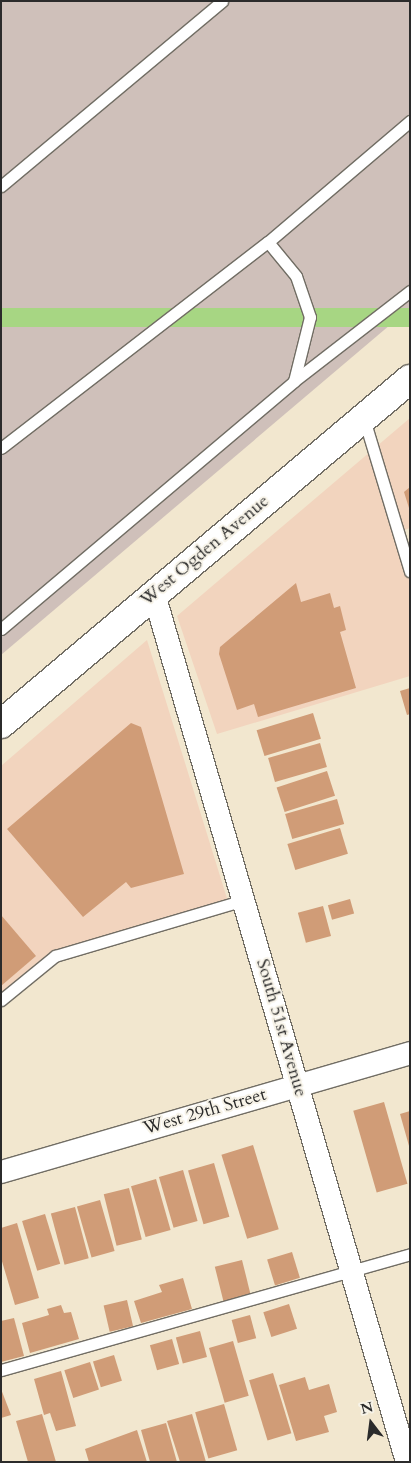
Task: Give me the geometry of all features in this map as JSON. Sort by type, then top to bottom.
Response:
[{"type":"main road","name":"West Ogden Avenue","points":[[1,724],[410,379]]},
{"type":"street","name":"South 51st Avenue","points":[[154,594],[408,1462]]},
{"type":"street","name":"West 29th Street","points":[[1,1172],[410,1053]]},
{"type":"lane","points":[[1,186],[222,1]]},
{"type":"lane","points":[[1,448],[268,242],[410,122]]},
{"type":"lane","points":[[268,242],[296,276],[310,317],[294,381]]},
{"type":"lane","points":[[1,629],[294,381],[410,291]]},
{"type":"lane","points":[[364,418],[410,571]]},
{"type":"lane","points":[[1,1000],[54,956],[244,900]]},
{"type":"lane","points":[[1,1370],[410,1254]]},
{"type":"shaded area","points":[[1,1],[410,1],[410,308],[1,655]]},
{"type":"shaded area","points":[[410,418],[410,528],[398,532],[410,571],[410,676],[217,734],[177,616]]},
{"type":"shaded area","points":[[147,640],[229,905],[55,956],[1,1000],[1,766]]},
{"type":"green space","points":[[1,308],[410,308],[410,327],[1,327]]},
{"type":"building","points":[[410,487],[410,508],[409,508],[404,492]]},
{"type":"building","points":[[296,583],[301,602],[330,593],[334,608],[340,606],[346,630],[340,632],[356,688],[258,717],[254,704],[237,710],[219,654],[220,647]]},
{"type":"building","points":[[410,688],[410,714],[407,715],[400,691]]},
{"type":"building","points":[[313,713],[321,739],[264,756],[257,730]]},
{"type":"building","points":[[131,723],[141,727],[184,874],[131,888],[126,882],[83,917],[7,829]]},
{"type":"building","points":[[320,743],[327,767],[275,782],[268,758]]},
{"type":"building","points":[[327,771],[335,796],[285,812],[277,787]]},
{"type":"building","points":[[337,799],[344,824],[292,839],[285,814]]},
{"type":"building","points":[[340,828],[348,854],[295,870],[287,844]]},
{"type":"building","points":[[350,899],[354,913],[332,920],[328,905]]},
{"type":"building","points":[[323,906],[331,936],[306,943],[298,913]]},
{"type":"building","points":[[1,915],[36,956],[1,986]]},
{"type":"building","points":[[384,1102],[407,1184],[377,1193],[353,1111]]},
{"type":"building","points":[[410,1111],[410,1146],[409,1146],[400,1114]]},
{"type":"building","points":[[253,1145],[279,1229],[247,1239],[221,1155]]},
{"type":"building","points":[[214,1163],[229,1217],[203,1224],[188,1170]]},
{"type":"building","points":[[183,1170],[198,1221],[174,1228],[159,1177]]},
{"type":"building","points":[[156,1179],[171,1230],[146,1237],[131,1186]]},
{"type":"building","points":[[129,1188],[142,1239],[117,1246],[104,1194]]},
{"type":"building","points":[[100,1200],[115,1251],[92,1258],[77,1207]]},
{"type":"building","points":[[75,1207],[89,1258],[65,1265],[51,1213]]},
{"type":"building","points":[[45,1214],[60,1264],[37,1271],[22,1221]]},
{"type":"building","points":[[17,1223],[39,1298],[15,1305],[1,1258],[1,1228]]},
{"type":"building","points":[[292,1252],[300,1278],[275,1285],[267,1260]]},
{"type":"building","points":[[242,1260],[251,1295],[224,1302],[215,1267]]},
{"type":"building","points":[[183,1278],[192,1309],[141,1323],[134,1301],[162,1292],[159,1285]]},
{"type":"building","points":[[127,1300],[133,1326],[110,1332],[104,1305]]},
{"type":"building","points":[[289,1304],[297,1329],[271,1337],[263,1312]]},
{"type":"building","points":[[61,1305],[64,1313],[71,1312],[79,1339],[30,1353],[22,1323],[49,1315],[47,1309]]},
{"type":"building","points":[[250,1315],[256,1338],[238,1343],[232,1320]]},
{"type":"building","points":[[14,1318],[24,1356],[1,1362],[1,1321]]},
{"type":"building","points":[[200,1331],[207,1357],[183,1364],[176,1337]]},
{"type":"building","points":[[172,1339],[179,1364],[157,1370],[150,1345]]},
{"type":"building","points":[[233,1341],[249,1396],[225,1403],[209,1348]]},
{"type":"building","points":[[114,1355],[122,1381],[101,1387],[93,1361]]},
{"type":"building","points":[[90,1362],[99,1390],[73,1398],[64,1370]]},
{"type":"building","points":[[61,1371],[76,1426],[56,1431],[50,1413],[44,1415],[34,1379]]},
{"type":"building","points":[[273,1373],[291,1433],[268,1441],[249,1380]]},
{"type":"building","points":[[305,1377],[309,1390],[329,1384],[337,1412],[324,1416],[329,1432],[296,1441],[279,1385]]},
{"type":"building","points":[[1,1389],[11,1415],[1,1418]]},
{"type":"building","points":[[224,1404],[237,1450],[208,1458],[195,1412]]},
{"type":"building","points":[[42,1414],[56,1462],[28,1462],[16,1421]]},
{"type":"building","points":[[192,1414],[206,1462],[180,1462],[167,1421]]},
{"type":"building","points":[[166,1423],[177,1462],[150,1462],[141,1430]]},
{"type":"building","points":[[137,1430],[147,1462],[89,1462],[85,1449]]}]
